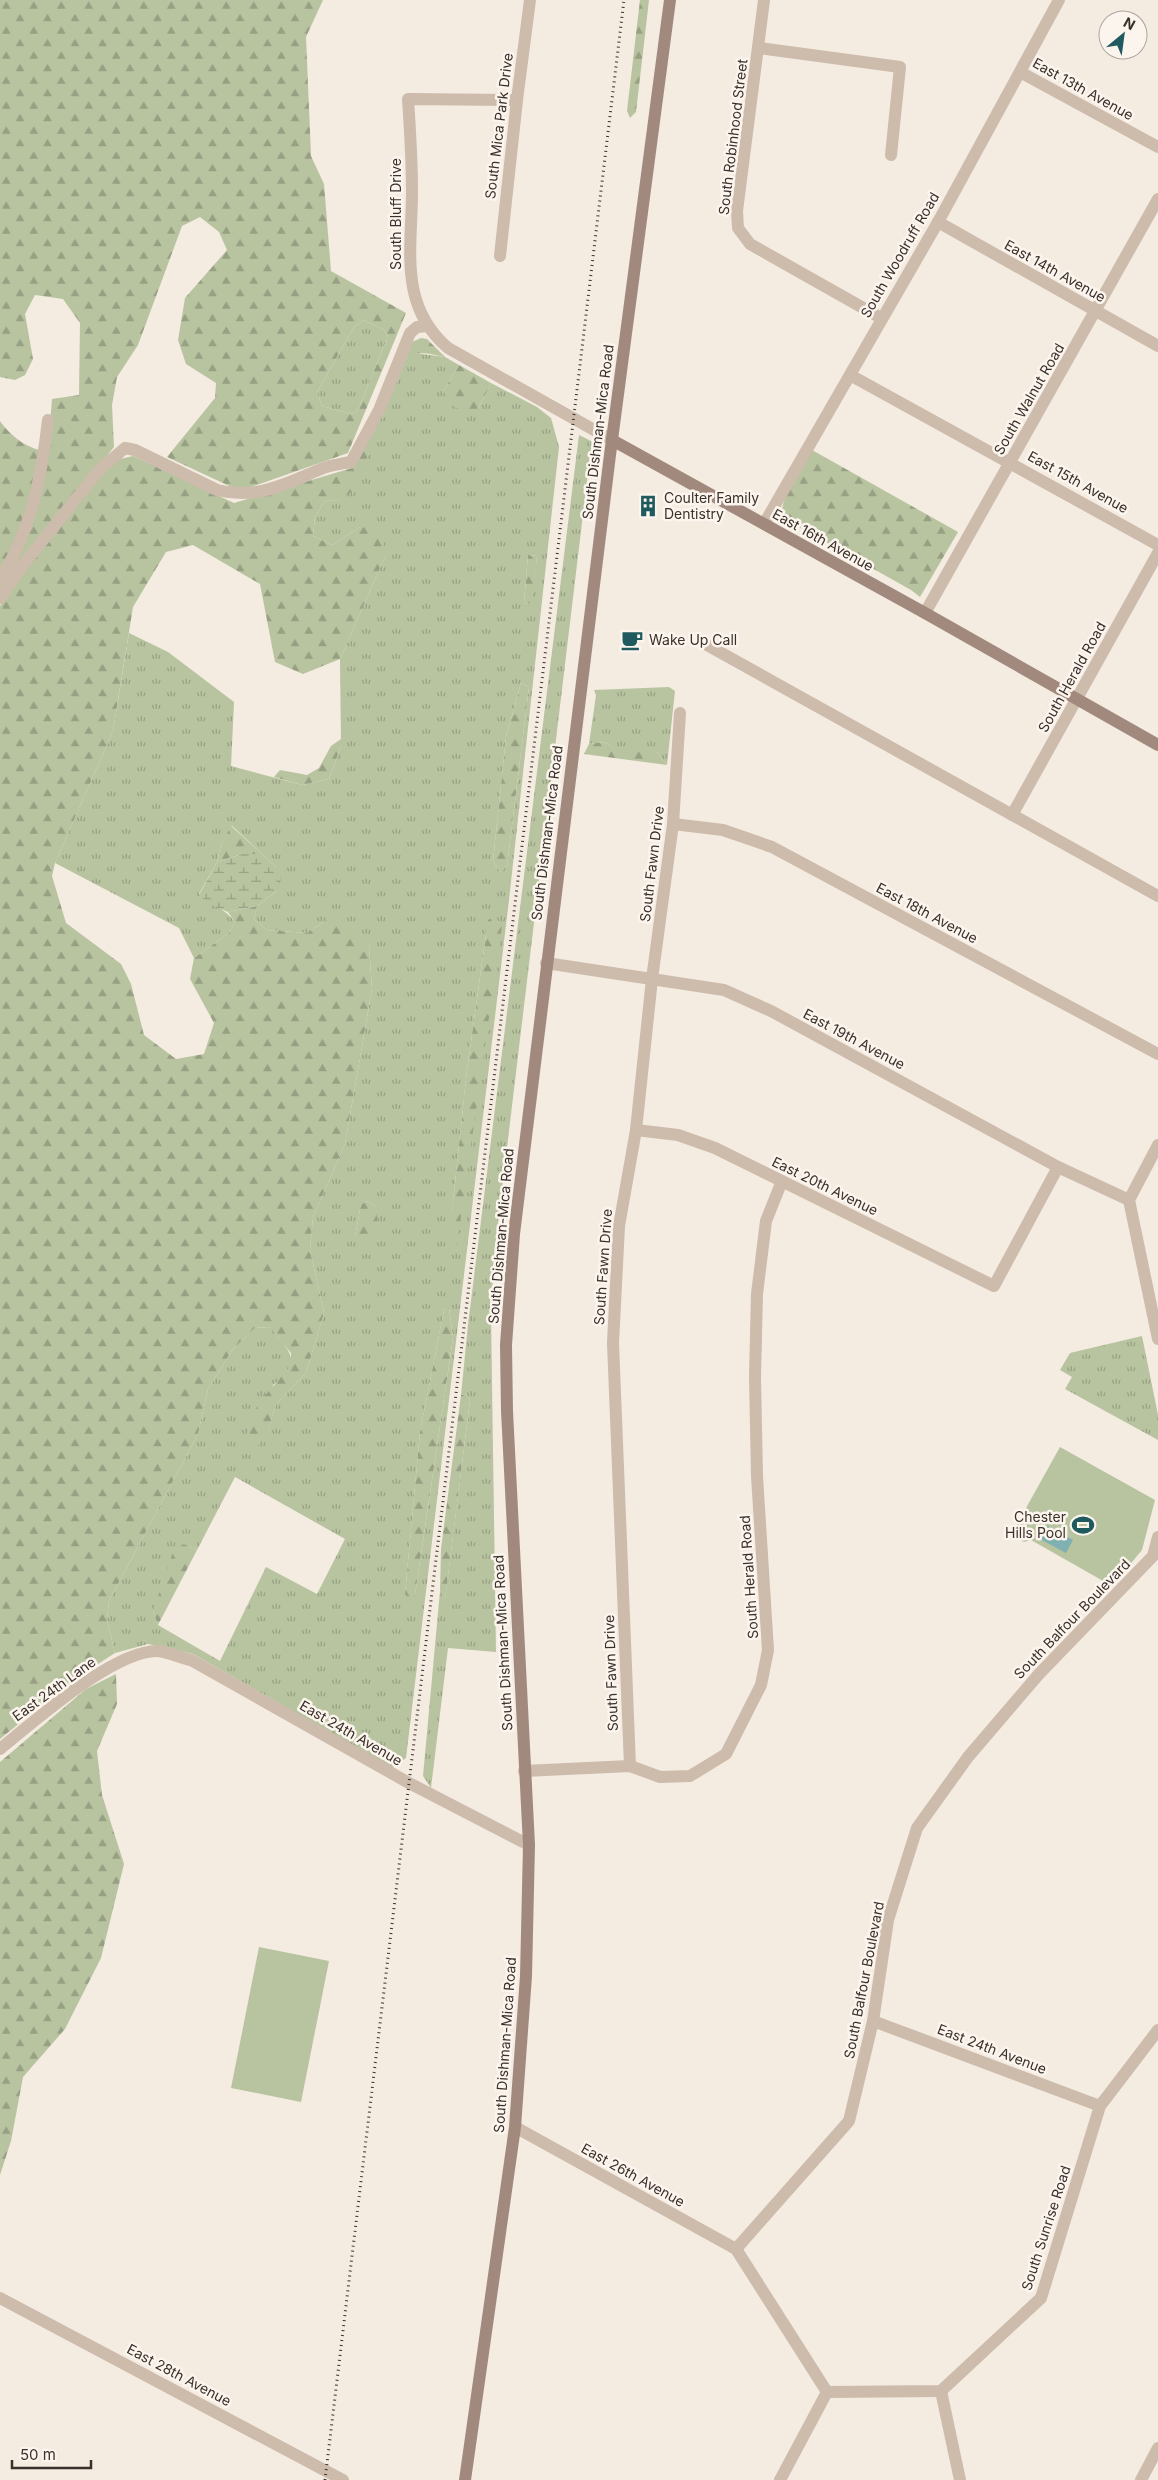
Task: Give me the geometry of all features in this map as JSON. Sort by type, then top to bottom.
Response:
[{"type":"main road","name":"South Dishman-Mica Road","points":[[465,2480],[515,2127],[526,1976],[528,1845],[507,1421],[506,1345],[514,1234],[612,440],[670,0]]},
{"type":"main road","name":"East 16th Avenue","points":[[612,440],[925,613],[1158,745]]},
{"type":"street","name":"South Mica Park Drive","points":[[500,256],[530,0]]},
{"type":"street","name":"South Robinhood Street","points":[[764,0],[738,211],[738,228],[750,244],[881,318]]},
{"type":"street","name":"South Woodruff Road","points":[[764,524],[938,222],[1060,0]]},
{"type":"street","points":[[759,48],[900,67],[891,154]]},
{"type":"street","name":"East 13th Avenue","points":[[1020,72],[1158,147]]},
{"type":"street","name":"South Bluff Drive","points":[[427,326],[417,306],[410,264],[412,192],[408,99],[517,100]]},
{"type":"street","name":"South Walnut Road","points":[[925,613],[1158,199]]},
{"type":"street","name":"East 14th Avenue","points":[[938,222],[1158,346]]},
{"type":"street","name":"East 16th Avenue","points":[[427,326],[448,348],[612,440]]},
{"type":"street","points":[[0,598],[23,565],[100,469],[125,448],[135,450],[217,490],[231,494],[246,495],[288,485],[322,468],[351,462],[379,410],[410,333],[417,328],[427,326]]},
{"type":"street","name":"East 15th Avenue","points":[[850,375],[1158,545]]},
{"type":"street","points":[[0,578],[11,560],[41,478],[48,420]]},
{"type":"street","name":"South Herald Road","points":[[1012,815],[1158,553]]},
{"type":"street","points":[[707,645],[1158,896]]},
{"type":"street","name":"South Fawn Drive","points":[[630,1766],[613,1342],[619,1226],[636,1130],[652,979],[673,824],[680,713]]},
{"type":"street","name":"East 18th Avenue","points":[[673,824],[723,830],[772,846],[1158,1054]]},
{"type":"street","name":"East 19th Avenue","points":[[546,963],[724,990],[771,1011],[1058,1167],[1129,1200]]},
{"type":"street","name":"East 20th Avenue","points":[[636,1130],[678,1135],[715,1148],[994,1286],[1058,1167]]},
{"type":"street","points":[[1158,1145],[1129,1200],[1158,1339]]},
{"type":"street","name":"South Herald Road","points":[[524,1771],[630,1766],[660,1777],[690,1776],[726,1754],[761,1685],[768,1650],[757,1466],[755,1377],[757,1303],[766,1220],[782,1181]]},
{"type":"street","name":"South Balfour Boulevard","points":[[736,2249],[849,2121],[873,2021],[888,1920],[917,1828],[968,1757],[1038,1674],[1156,1557],[1158,1537]]},
{"type":"street","name":"East 24th Avenue","points":[[158,1651],[191,1660],[409,1783],[528,1845]]},
{"type":"street","name":"East 24th Lane","points":[[0,1749],[79,1686],[122,1660],[158,1651]]},
{"type":"street","name":"East 24th Avenue","points":[[873,2021],[1100,2106]]},
{"type":"street","name":"South Sunrise Road","points":[[941,2391],[1041,2298],[1100,2106],[1158,2030]]},
{"type":"street","name":"East 26th Avenue","points":[[515,2127],[736,2249]]},
{"type":"street","points":[[736,2249],[827,2392]]},
{"type":"street","name":"East 28th Avenue","points":[[0,2298],[343,2480]]},
{"type":"street","points":[[827,2392],[941,2391],[960,2480]]},
{"type":"street","points":[[780,2480],[827,2392]]},
{"type":"street","points":[[1141,2480],[1158,2448]]},
{"type":"green space","points":[[0,0],[323,0],[306,37],[311,156],[324,184],[331,271],[406,313],[348,453],[240,491],[167,457],[215,398],[216,383],[186,364],[178,340],[185,298],[227,250],[219,232],[200,217],[182,226],[138,345],[117,377],[112,405],[114,447],[20,564],[0,592],[0,421],[21,442],[34,448],[48,451],[52,399],[79,395],[80,323],[63,299],[35,295],[25,314],[33,359],[25,375],[15,380],[0,377]],"holes":[[[364,320],[384,330],[388,336],[358,410],[352,414],[322,406],[317,392],[354,327]]]},
{"type":"green space","points":[[640,0],[649,0],[636,112],[630,118],[627,111]]},
{"type":"green space","points":[[364,320],[384,330],[388,336],[358,410],[352,414],[322,406],[317,392],[354,327]]},
{"type":"green space","points":[[421,338],[427,339],[445,357],[419,353],[404,358],[412,342]]},
{"type":"green space","points":[[414,353],[445,357],[459,365],[444,390],[478,409],[491,383],[537,407],[551,418],[559,447],[509,900],[406,1758],[392,1768],[193,1654],[148,1644],[115,1653],[107,1620],[109,1601],[198,1434],[208,1389],[233,1349],[255,1328],[270,1327],[283,1342],[291,1356],[289,1370],[273,1385],[268,1431],[276,1404],[306,1373],[324,1313],[310,1250],[313,1217],[345,1144],[372,989],[369,945],[326,920],[307,933],[267,930],[254,919],[257,906],[277,891],[276,867],[232,826],[221,845],[217,862],[199,894],[227,913],[235,922],[229,933],[194,958],[179,928],[55,863],[113,731],[129,633],[168,652],[234,702],[231,766],[302,785],[329,779],[341,746],[340,659],[385,557],[360,527],[332,545],[313,536],[315,517],[325,500],[338,501],[404,358]],"holes":[[[528,555],[537,556],[531,604],[524,603]],[[521,683],[529,687],[507,866],[500,872],[493,861],[506,737]],[[488,920],[453,1246],[452,1211],[467,1070]],[[367,1201],[377,1207],[377,1239],[355,1237],[361,1204]],[[449,1308],[453,1338],[415,1595],[405,1594],[420,1432],[444,1310]],[[235,1477],[345,1539],[317,1594],[266,1567],[220,1661],[158,1625],[153,1612],[184,1544],[197,1550]]]},
{"type":"green space","points":[[459,365],[491,383],[478,409],[462,410],[448,404],[444,390]]},
{"type":"green space","points":[[373,428],[376,438],[350,493],[338,501],[325,500],[315,517],[313,536],[332,545],[360,527],[382,529],[385,557],[340,659],[303,674],[275,662],[260,584],[193,545],[166,552],[133,607],[113,731],[55,863],[52,876],[66,923],[121,964],[131,984],[144,1035],[176,1059],[204,1054],[214,1023],[190,979],[194,958],[229,933],[235,922],[228,912],[257,906],[254,919],[267,930],[307,933],[326,920],[343,921],[369,945],[372,989],[345,1144],[313,1217],[310,1250],[324,1313],[306,1373],[276,1404],[268,1431],[256,1449],[248,1451],[250,1423],[254,1412],[266,1394],[291,1365],[291,1353],[270,1327],[255,1328],[233,1349],[208,1389],[198,1434],[109,1601],[107,1620],[115,1653],[70,1682],[0,1739],[0,606],[18,578],[104,471],[120,459],[133,456],[234,503],[352,468]]},
{"type":"green space","points":[[579,435],[591,441],[593,447],[590,456],[494,1256],[491,1315],[496,1652],[448,1648],[431,1788],[423,1776],[440,1591],[445,1599],[470,1400],[466,1394],[461,1395],[468,1325]]},
{"type":"green space","points":[[812,450],[958,532],[920,597],[911,590],[783,518],[783,503],[797,474]]},
{"type":"green space","points":[[528,555],[537,556],[532,604],[524,603]]},
{"type":"green space","points":[[521,683],[529,687],[507,866],[500,872],[493,861],[506,737]]},
{"type":"green space","points":[[669,687],[675,691],[667,765],[657,752],[618,750],[605,742],[589,744],[596,695],[594,690]]},
{"type":"green space","points":[[341,739],[341,746],[329,779],[302,785],[274,777],[280,770],[307,775],[319,768],[331,746]]},
{"type":"green space","points":[[605,742],[621,749],[629,749],[639,745],[657,752],[667,765],[584,754],[589,744]]},
{"type":"green space","points":[[231,826],[262,854],[242,854],[217,862],[221,845]]},
{"type":"green space","points":[[242,854],[262,854],[276,867],[281,877],[277,891],[257,906],[228,912],[211,905],[199,895],[217,862]]},
{"type":"green space","points":[[494,916],[502,925],[457,1245],[452,1246],[452,1211],[467,1070],[488,920]]},
{"type":"green space","points":[[367,1201],[377,1207],[377,1239],[369,1247],[359,1248],[355,1237],[361,1204]]},
{"type":"green space","points":[[449,1308],[453,1338],[415,1595],[409,1600],[405,1594],[420,1432],[444,1310]]},
{"type":"green space","points":[[1142,1336],[1158,1415],[1158,1440],[1065,1389],[1072,1377],[1060,1370],[1070,1353]]},
{"type":"green space","points":[[466,1394],[470,1400],[445,1600],[440,1591],[441,1549],[461,1395]]},
{"type":"green space","name":"Chester Hills Pool","points":[[1060,1447],[1155,1500],[1142,1550],[1112,1586],[1031,1540],[1024,1542],[1011,1535]]},
{"type":"green space","points":[[184,1544],[197,1550],[158,1625],[153,1612],[174,1549]]},
{"type":"green space","points":[[116,1674],[117,1704],[97,1751],[102,1795],[124,1864],[101,1958],[65,2029],[23,2077],[11,2141],[0,2175],[0,1762],[86,1689]]},
{"type":"green space","points":[[259,1947],[329,1961],[301,2102],[231,2088]]},
{"type":"water","points":[[1048,1526],[1073,1540],[1066,1553],[1040,1539]]},
{"type":"railway","points":[[325,2480],[624,0]]},
{"type":"place","name":"Coulter Family Dentistry","points":[[648,506]]},
{"type":"place","name":"Wake Up Call","points":[[632,640]]},
{"type":"place","name":"Chester Hills Pool","points":[[1083,1525]]}]
